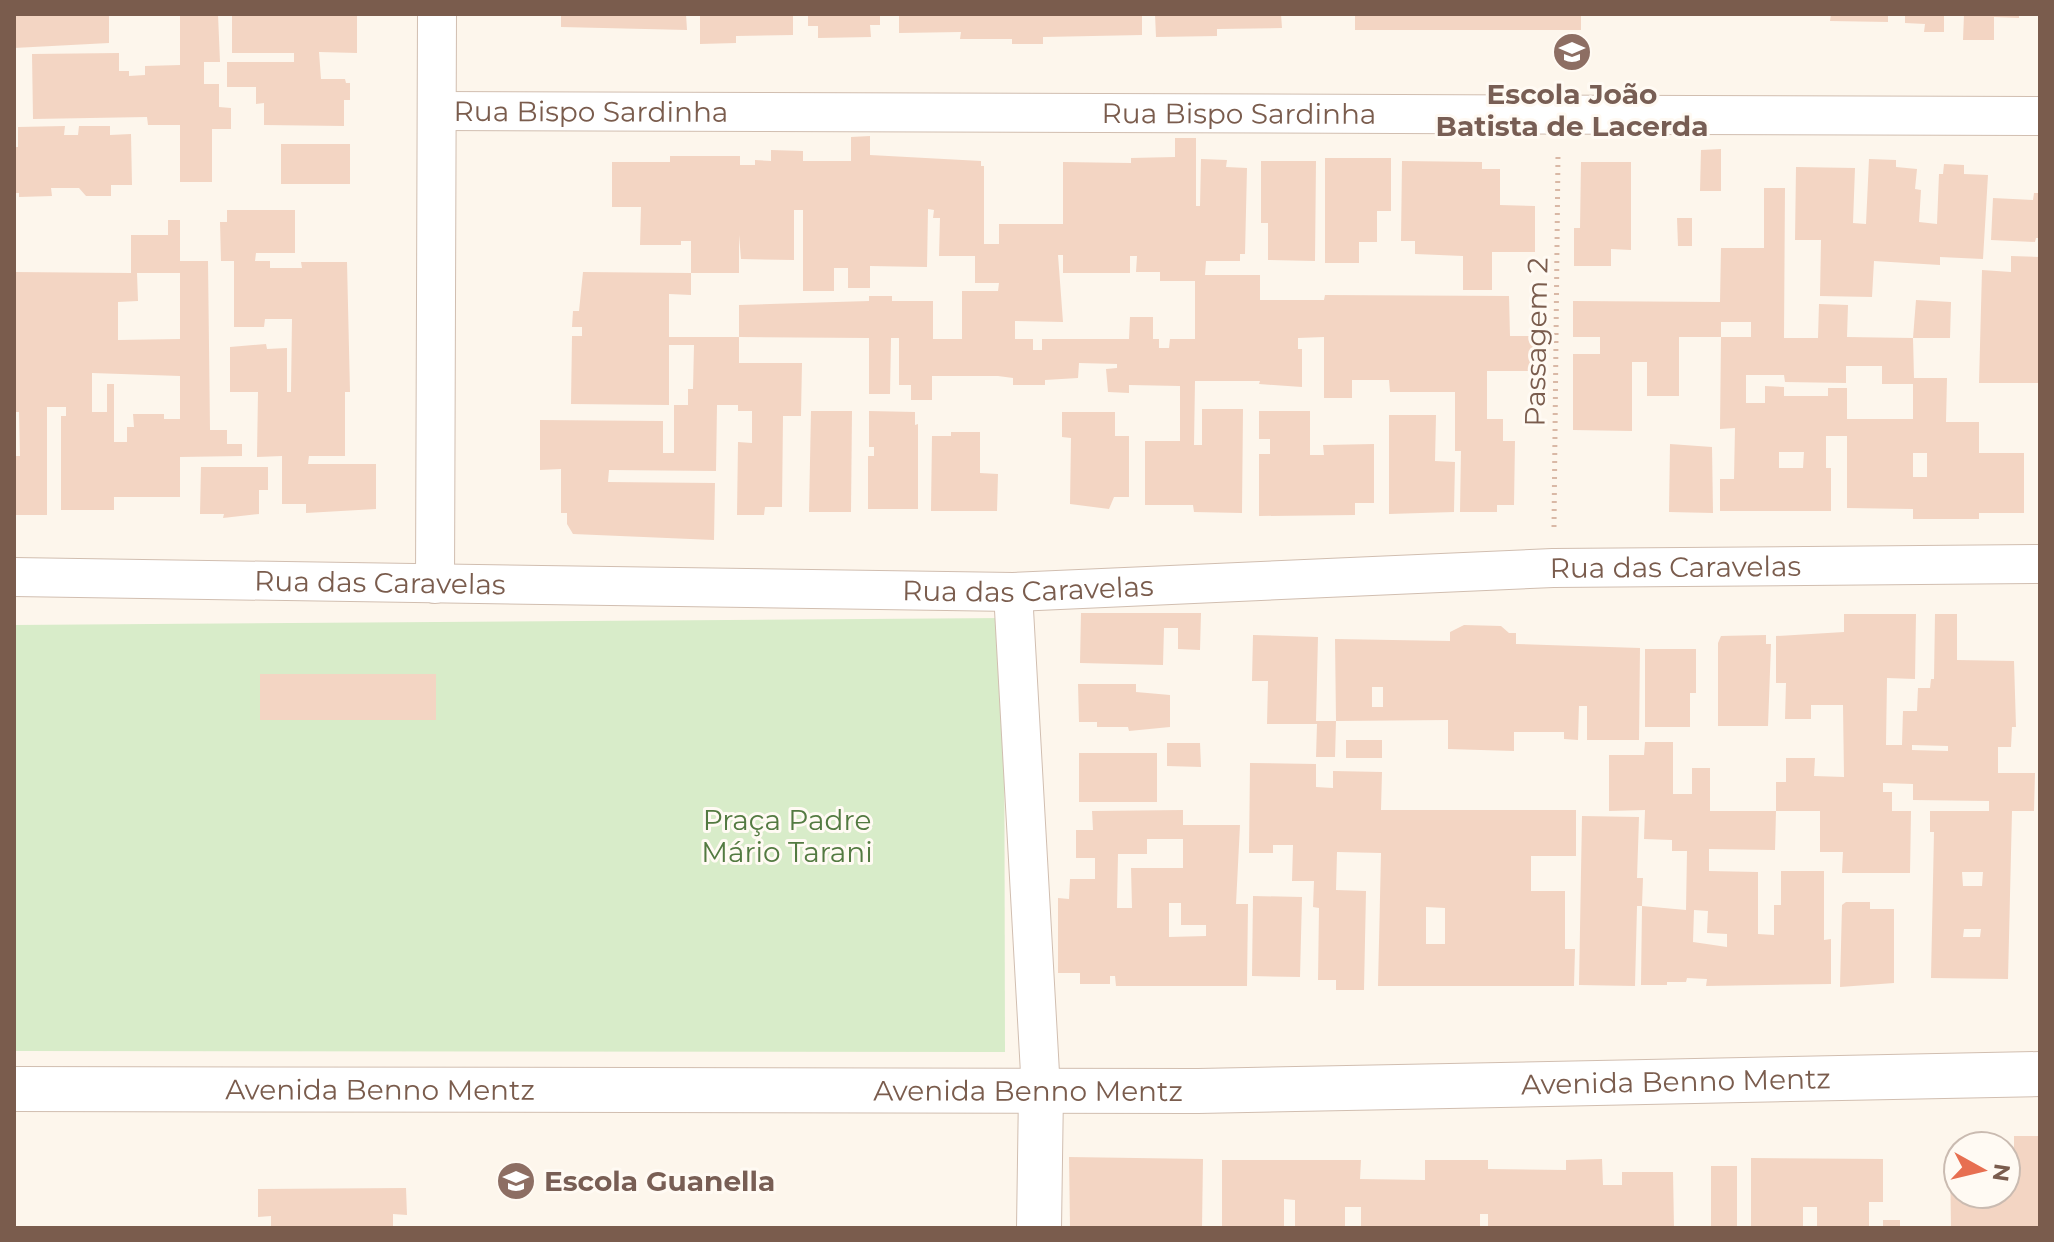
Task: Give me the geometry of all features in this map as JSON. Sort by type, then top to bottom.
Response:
[{"type":"street","points":[[435,584],[437,14]]},
{"type":"street","name":"Rua Bispo Sardinha","points":[[437,111],[2040,116]]},
{"type":"street","name":"Rua das Caravelas","points":[[14,577],[1013,592],[1553,568],[2040,564]]},
{"type":"street","points":[[1013,592],[1041,1091],[1039,1228]]},
{"type":"street","name":"Avenida Benno Mentz","points":[[14,1089],[1041,1091],[2040,1074]]},
{"type":"path","name":"Passagem 2","points":[[1553,568],[1558,116]]},
{"type":"green space","name":"Praça Padre Mário Tarani","points":[[1004,618],[1005,1052],[14,1051],[14,625]]},
{"type":"building","points":[[14,14],[109,14],[109,43],[14,48]]},
{"type":"building","points":[[180,14],[218,14],[220,62],[204,62],[204,84],[219,84],[219,107],[231,108],[231,129],[212,129],[212,182],[180,182],[180,125],[148,125],[147,117],[33,119],[32,54],[119,53],[119,71],[129,71],[129,76],[145,75],[145,66],[180,65]]},
{"type":"building","points":[[232,14],[357,14],[357,53],[319,52],[321,79],[345,79],[346,83],[350,83],[350,100],[344,100],[344,126],[264,125],[264,103],[256,104],[256,87],[227,87],[227,62],[294,62],[294,53],[232,53]]},
{"type":"building","points":[[561,14],[686,14],[687,30],[561,27]]},
{"type":"building","points":[[700,14],[793,14],[793,35],[736,36],[736,43],[700,44]]},
{"type":"building","points":[[808,14],[880,14],[880,25],[870,25],[871,37],[818,38],[818,26],[808,26]]},
{"type":"building","points":[[899,14],[1142,14],[1142,35],[1043,37],[1043,44],[1012,44],[1012,39],[960,39],[961,32],[899,33]]},
{"type":"building","points":[[1155,14],[1281,14],[1282,28],[1217,29],[1217,36],[1156,37]]},
{"type":"building","points":[[1355,14],[1581,14],[1581,30],[1355,30]]},
{"type":"building","points":[[1831,14],[1888,14],[1888,22],[1830,21]]},
{"type":"building","points":[[1905,14],[1944,14],[1944,32],[1924,32],[1925,24],[1905,23]]},
{"type":"building","points":[[1964,14],[2019,14],[2019,18],[1994,17],[1994,40],[1963,40]]},
{"type":"building","points":[[65,126],[64,135],[78,135],[79,126],[110,126],[110,135],[131,134],[132,185],[111,185],[111,196],[86,196],[79,188],[51,188],[52,196],[19,197],[19,193],[14,193],[14,147],[18,147],[18,127]]},
{"type":"building","points":[[870,136],[870,155],[981,161],[981,166],[984,166],[984,244],[999,244],[999,224],[1063,224],[1063,162],[1131,163],[1131,158],[1175,157],[1175,138],[1196,138],[1196,206],[1200,206],[1201,159],[1227,160],[1226,167],[1247,168],[1245,254],[1240,254],[1240,261],[1206,261],[1205,275],[1260,275],[1260,300],[1324,300],[1325,295],[1509,296],[1510,336],[1535,336],[1534,371],[1487,371],[1487,419],[1503,419],[1503,441],[1515,441],[1514,505],[1497,505],[1497,512],[1460,512],[1461,451],[1455,451],[1455,392],[1390,392],[1389,380],[1352,380],[1352,398],[1324,398],[1324,337],[1298,338],[1298,349],[1302,349],[1302,387],[1259,384],[1260,381],[1195,381],[1194,445],[1202,445],[1202,409],[1243,409],[1242,513],[1194,512],[1193,505],[1145,505],[1145,441],[1180,441],[1180,386],[1129,385],[1129,393],[1108,392],[1106,369],[1117,368],[1117,364],[1079,363],[1078,378],[1045,380],[1045,385],[1013,385],[1013,378],[998,376],[932,376],[932,400],[911,400],[911,385],[899,385],[899,338],[891,338],[890,394],[869,394],[869,338],[739,337],[739,305],[869,301],[869,296],[892,296],[892,301],[933,301],[933,339],[962,339],[962,291],[998,291],[999,283],[975,283],[975,256],[939,256],[940,218],[933,218],[934,210],[928,209],[927,267],[870,266],[870,288],[848,288],[848,268],[834,268],[834,291],[803,291],[803,210],[794,210],[794,260],[741,259],[739,235],[739,273],[691,273],[691,241],[681,241],[681,245],[640,245],[641,207],[612,207],[612,162],[670,162],[670,156],[740,156],[740,165],[755,165],[755,160],[771,161],[771,150],[803,151],[803,161],[851,161],[851,137]],"holes":[[[1058,255],[1063,255],[1063,273],[1130,273],[1130,256],[1137,256],[1136,272],[1160,272],[1160,281],[1195,281],[1195,339],[1170,339],[1169,348],[1159,348],[1159,339],[1153,339],[1153,317],[1130,317],[1129,339],[1042,339],[1042,350],[1033,350],[1033,339],[1015,339],[1015,321],[1063,322]]]},
{"type":"building","points":[[281,144],[350,144],[350,184],[281,184]]},
{"type":"building","points":[[1721,149],[1721,191],[1700,191],[1701,150]]},
{"type":"building","points":[[1325,158],[1391,158],[1391,211],[1377,211],[1377,242],[1359,242],[1359,263],[1325,263]]},
{"type":"building","points":[[1869,159],[1896,160],[1896,167],[1917,169],[1915,189],[1921,190],[1919,222],[1937,224],[1939,174],[1943,174],[1944,164],[1964,165],[1964,174],[1988,175],[1983,259],[1940,257],[1940,265],[1874,261],[1872,297],[1820,296],[1821,240],[1795,240],[1796,167],[1855,168],[1853,223],[1866,224]]},
{"type":"building","points":[[1261,161],[1316,161],[1315,261],[1268,260],[1268,223],[1261,223]]},
{"type":"building","points":[[1402,161],[1482,162],[1482,169],[1500,169],[1500,205],[1535,206],[1535,252],[1492,252],[1492,290],[1463,290],[1463,256],[1415,254],[1415,241],[1401,241]]},
{"type":"building","points":[[1581,162],[1631,162],[1631,250],[1611,249],[1611,266],[1574,266],[1574,228],[1580,228]]},
{"type":"building","points":[[1764,188],[1785,188],[1784,338],[1818,338],[1819,304],[1848,305],[1847,337],[1913,338],[1914,378],[1947,378],[1946,422],[1979,422],[1979,453],[2024,453],[2024,513],[1979,513],[1979,519],[1913,519],[1913,509],[1847,508],[1847,436],[1826,436],[1826,468],[1831,468],[1831,511],[1720,511],[1720,479],[1734,479],[1735,428],[1720,429],[1721,337],[1679,337],[1679,396],[1647,396],[1647,362],[1632,362],[1632,431],[1573,430],[1573,354],[1600,354],[1600,337],[1573,337],[1573,301],[1720,302],[1721,248],[1764,248]],"holes":[[[1721,322],[1751,322],[1751,337],[1721,337]],[[1846,366],[1882,366],[1882,384],[1913,384],[1913,419],[1847,419],[1847,388],[1828,388],[1828,396],[1784,396],[1784,387],[1765,386],[1765,403],[1746,403],[1746,375],[1784,375],[1785,382],[1846,383]],[[1779,452],[1804,452],[1803,468],[1779,468]],[[1913,453],[1927,453],[1927,477],[1913,477]]]},
{"type":"building","points":[[2034,193],[2040,193],[2040,238],[2036,238],[2035,242],[1991,240],[1993,198],[2033,200]]},
{"type":"building","points":[[227,210],[295,210],[295,253],[256,253],[255,261],[270,261],[270,268],[302,268],[301,262],[347,262],[350,392],[345,392],[345,456],[309,456],[308,464],[376,464],[376,509],[306,513],[306,504],[282,504],[282,456],[257,457],[258,392],[230,392],[230,347],[266,344],[267,349],[287,348],[287,392],[291,392],[292,319],[265,319],[264,327],[234,327],[234,261],[221,261],[220,222],[227,222]]},
{"type":"building","points":[[1677,218],[1692,218],[1692,246],[1678,246]]},
{"type":"building","points":[[168,220],[180,220],[180,261],[208,261],[210,430],[227,430],[227,444],[242,444],[242,456],[180,457],[180,497],[114,497],[114,510],[61,510],[61,416],[66,416],[66,407],[47,407],[47,515],[14,515],[14,456],[20,456],[19,412],[14,412],[14,272],[131,273],[131,235],[168,235]],"holes":[[[137,273],[180,273],[180,339],[118,340],[118,302],[138,301]],[[92,373],[180,376],[180,419],[164,419],[164,414],[133,414],[134,427],[127,427],[127,442],[114,442],[114,384],[107,384],[107,412],[92,412]]]},
{"type":"building","points":[[2011,256],[2040,257],[2040,383],[1979,383],[1982,270],[2011,272]]},
{"type":"building","points":[[583,272],[691,273],[691,295],[669,294],[669,337],[739,337],[739,363],[802,363],[801,416],[783,416],[782,507],[765,507],[764,515],[737,515],[738,442],[752,443],[752,411],[738,411],[738,405],[717,405],[716,471],[609,470],[608,482],[715,483],[714,540],[573,534],[567,524],[567,513],[561,513],[561,469],[540,470],[540,420],[663,421],[663,453],[674,453],[674,405],[688,405],[688,389],[693,389],[694,345],[669,345],[669,405],[571,404],[572,336],[582,336],[582,327],[572,327],[573,311],[579,311]]},
{"type":"building","points":[[1916,300],[1951,302],[1950,338],[1913,338]]},
{"type":"building","points":[[811,411],[852,411],[851,512],[809,512]]},
{"type":"building","points":[[869,411],[915,412],[915,425],[918,424],[918,509],[868,509],[868,456],[874,456],[874,447],[869,447]]},
{"type":"building","points":[[1259,411],[1310,411],[1310,455],[1324,455],[1323,445],[1374,444],[1374,503],[1355,503],[1355,515],[1259,516],[1259,454],[1270,454],[1270,439],[1259,439]]},
{"type":"building","points":[[1062,412],[1115,412],[1115,436],[1129,436],[1129,497],[1114,497],[1109,509],[1070,504],[1071,438],[1062,437]]},
{"type":"building","points":[[1389,415],[1436,415],[1435,461],[1455,462],[1454,512],[1389,514]]},
{"type":"building","points":[[951,432],[980,432],[980,473],[998,474],[997,511],[931,511],[932,436],[951,436]]},
{"type":"building","points":[[1670,444],[1712,447],[1713,513],[1669,512]]},
{"type":"building","points":[[201,467],[268,467],[268,490],[259,490],[259,514],[223,518],[224,514],[200,514]]},
{"type":"building","points":[[1081,613],[1201,613],[1200,650],[1178,649],[1178,628],[1164,628],[1163,665],[1080,663]]},
{"type":"building","points":[[1844,614],[1916,614],[1915,679],[1887,678],[1886,745],[1902,745],[1903,711],[1917,711],[1918,688],[1930,688],[1931,679],[1934,679],[1935,614],[1957,614],[1957,660],[2014,661],[2016,727],[2012,727],[2011,747],[1998,747],[1998,773],[2035,773],[2034,811],[2012,811],[2008,979],[1931,978],[1934,832],[1930,832],[1930,811],[1989,811],[1989,801],[1913,800],[1913,784],[1883,783],[1883,792],[1892,792],[1892,811],[1911,811],[1910,873],[1842,873],[1843,852],[1820,852],[1820,811],[1776,811],[1776,782],[1786,782],[1786,758],[1815,758],[1814,776],[1844,777],[1843,705],[1811,705],[1811,719],[1785,719],[1786,683],[1776,683],[1776,636],[1844,632]],"holes":[[[1912,745],[1948,746],[1948,751],[1912,750]],[[1962,872],[1983,872],[1982,886],[1963,886]],[[1964,929],[1981,929],[1980,937],[1963,937]]]},
{"type":"building","points":[[1464,625],[1501,626],[1509,633],[1516,633],[1516,644],[1640,648],[1639,740],[1587,740],[1587,706],[1579,706],[1578,740],[1564,739],[1564,732],[1514,732],[1514,751],[1448,749],[1448,720],[1336,721],[1335,639],[1450,641],[1450,632]],"holes":[[[1372,687],[1383,687],[1383,707],[1372,707]]]},
{"type":"building","points":[[1253,635],[1318,637],[1316,721],[1336,721],[1335,757],[1316,757],[1317,724],[1267,724],[1268,681],[1252,681]]},
{"type":"building","points":[[1766,635],[1766,644],[1771,644],[1768,726],[1718,726],[1718,643],[1721,636]]},
{"type":"building","points":[[1645,649],[1696,649],[1696,693],[1690,693],[1690,727],[1645,727]]},
{"type":"building","points":[[260,674],[436,674],[436,720],[260,720]]},
{"type":"building","points":[[1078,684],[1136,684],[1136,692],[1170,695],[1170,727],[1129,731],[1128,727],[1097,727],[1097,722],[1079,722]]},
{"type":"building","points":[[1346,740],[1382,740],[1382,758],[1346,758]]},
{"type":"building","points":[[1645,742],[1673,742],[1673,794],[1692,794],[1692,768],[1710,768],[1710,811],[1776,811],[1775,850],[1709,849],[1709,871],[1758,872],[1758,934],[1774,935],[1774,905],[1781,905],[1781,871],[1824,871],[1824,940],[1831,939],[1831,984],[1706,986],[1707,979],[1687,978],[1686,982],[1667,982],[1667,985],[1641,985],[1642,906],[1686,910],[1687,851],[1672,851],[1672,840],[1644,839],[1645,810],[1609,811],[1609,755],[1644,755]],"holes":[[[1694,910],[1708,911],[1707,933],[1727,934],[1727,947],[1693,942]]]},
{"type":"building","points":[[1167,743],[1200,743],[1201,767],[1167,766]]},
{"type":"building","points":[[1079,753],[1157,753],[1157,802],[1079,802]]},
{"type":"building","points":[[1250,763],[1316,764],[1316,787],[1333,788],[1333,771],[1382,772],[1381,810],[1576,810],[1576,856],[1531,856],[1531,891],[1565,891],[1565,949],[1575,949],[1574,986],[1378,986],[1381,853],[1337,852],[1336,890],[1366,891],[1364,990],[1336,990],[1336,980],[1318,980],[1319,908],[1313,907],[1314,881],[1292,881],[1293,845],[1273,845],[1273,853],[1249,853]],"holes":[[[1426,907],[1445,908],[1445,944],[1426,944]]]},
{"type":"building","points":[[1183,810],[1183,825],[1240,825],[1236,904],[1248,904],[1247,986],[1116,986],[1115,976],[1110,976],[1110,984],[1080,984],[1080,973],[1058,973],[1058,898],[1069,899],[1070,879],[1095,879],[1095,858],[1076,858],[1076,830],[1093,830],[1092,811]],"holes":[[[1147,839],[1183,839],[1183,868],[1131,868],[1132,908],[1117,908],[1118,854],[1147,854]],[[1169,903],[1181,903],[1181,925],[1206,925],[1206,936],[1169,937]]]},
{"type":"building","points":[[1582,816],[1639,817],[1637,878],[1643,878],[1642,906],[1637,906],[1635,986],[1579,985]]},
{"type":"building","points":[[1253,896],[1302,897],[1300,977],[1252,976]]},
{"type":"building","points":[[1846,902],[1870,902],[1870,909],[1894,909],[1894,983],[1840,987],[1842,905]]},
{"type":"building","points":[[2022,1136],[2040,1136],[2040,1228],[1951,1228],[1951,1210],[2022,1210]]},
{"type":"building","points":[[1069,1157],[1203,1159],[1202,1228],[1070,1228]]},
{"type":"building","points":[[1751,1158],[1883,1159],[1883,1202],[1869,1202],[1869,1228],[1817,1228],[1817,1207],[1803,1207],[1803,1228],[1751,1228]]},
{"type":"building","points":[[1602,1159],[1603,1185],[1622,1185],[1622,1172],[1673,1172],[1674,1228],[1488,1228],[1488,1214],[1480,1214],[1480,1228],[1361,1228],[1361,1207],[1345,1207],[1345,1228],[1295,1228],[1295,1200],[1284,1199],[1284,1228],[1222,1228],[1222,1160],[1361,1160],[1360,1179],[1425,1180],[1425,1160],[1488,1160],[1488,1169],[1566,1170],[1566,1160]]},
{"type":"building","points":[[1711,1166],[1737,1166],[1737,1227],[1711,1227]]},
{"type":"building","points":[[406,1188],[407,1215],[393,1214],[393,1228],[271,1228],[271,1216],[258,1217],[258,1189]]},
{"type":"building","points":[[1883,1220],[1900,1220],[1900,1228],[1883,1228]]},
{"type":"place","name":"Escola João Batista de Lacerda","points":[[1572,52]]},
{"type":"place","name":"Escola Guanella","points":[[516,1181]]}]
